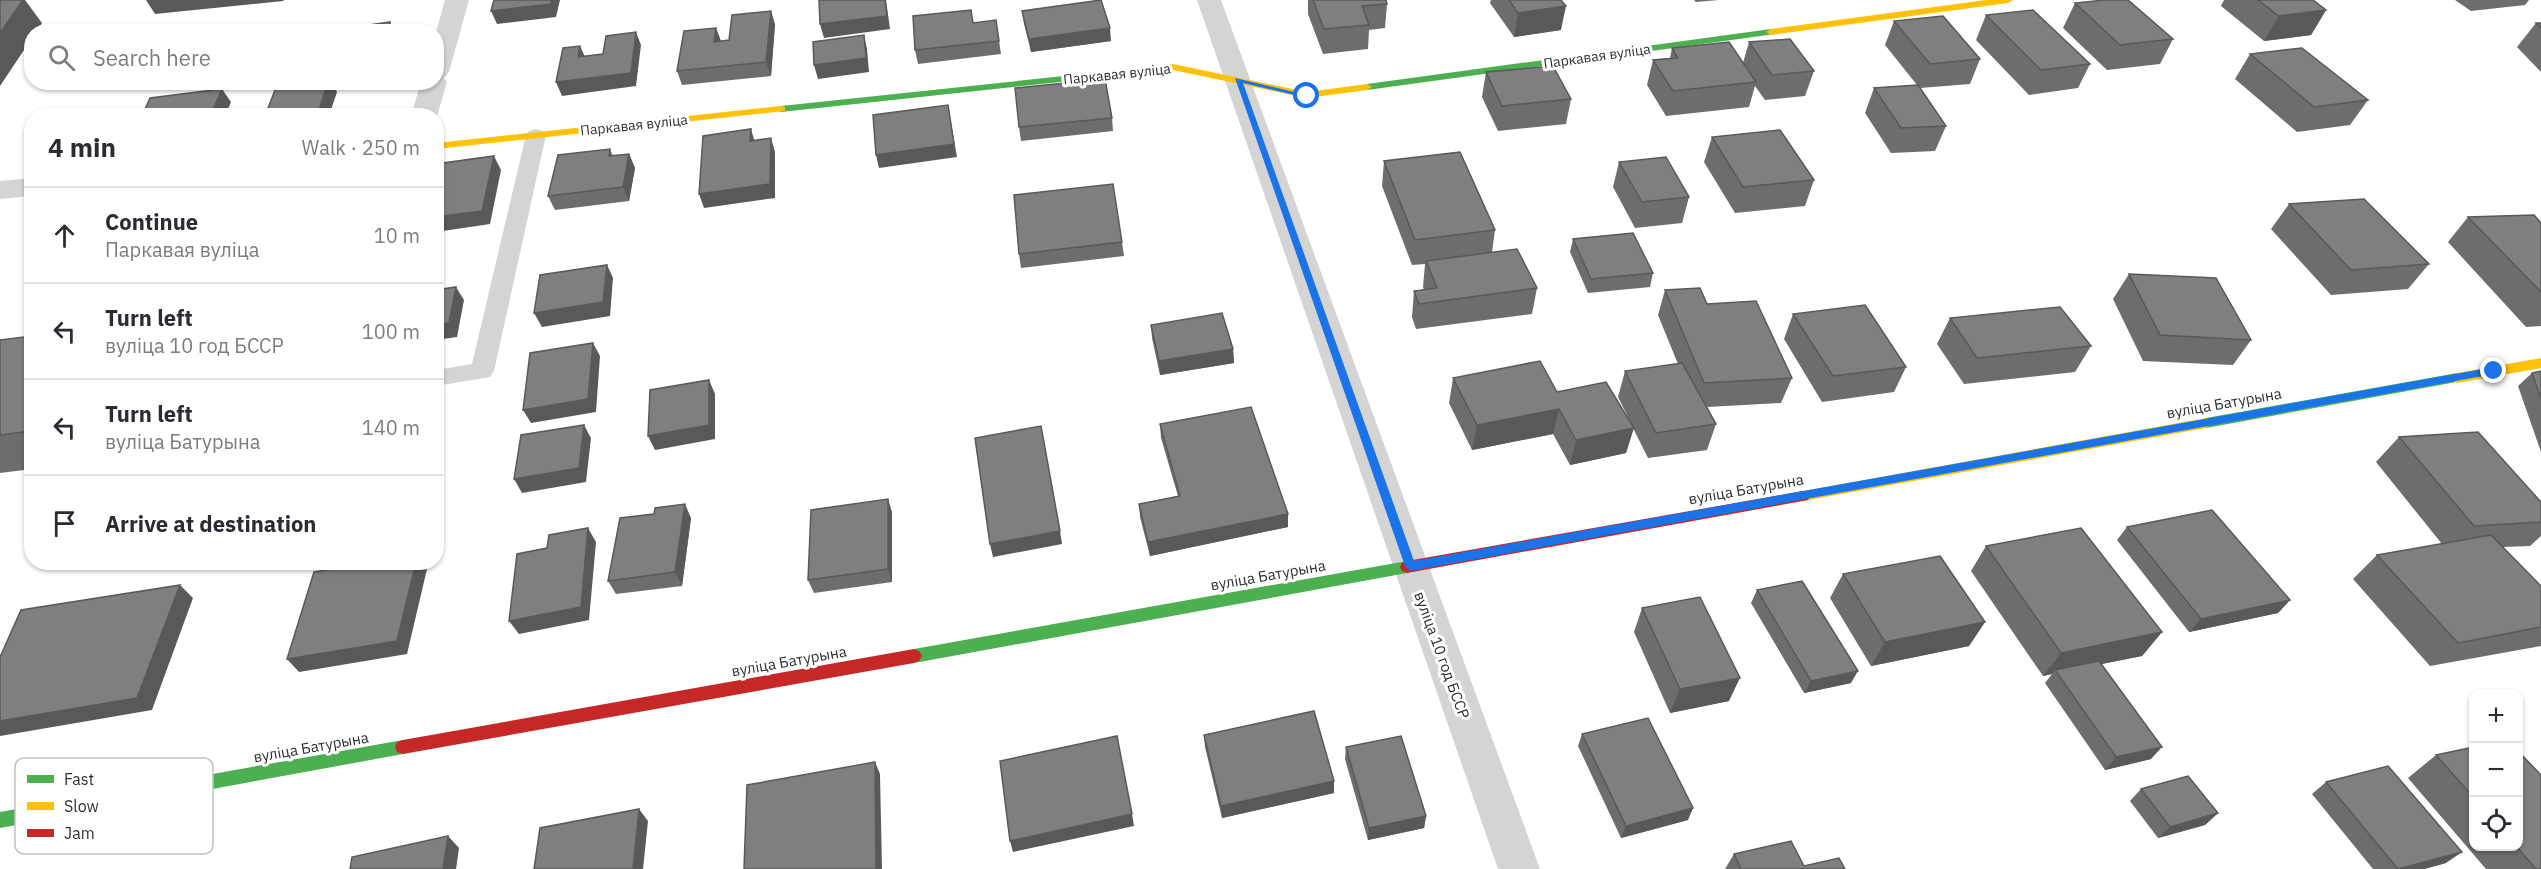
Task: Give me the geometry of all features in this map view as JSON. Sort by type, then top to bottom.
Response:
[{"type":"street","points":[[444,45],[457,0]]},
{"type":"street","name":"вуліца 10 год БССР","points":[[1209,0],[1519,869]]},
{"type":"street","name":"Паркавая вуліца","points":[[444,145],[1173,67],[1307,96],[2008,0]]},
{"type":"street","points":[[426,108],[432,90]]},
{"type":"street","points":[[0,190],[24,188]]},
{"type":"street","name":"вуліца Батурына","points":[[213,782],[2541,363]]},
{"type":"street","name":"вуліца Батурына","points":[[0,820],[15,817]]},
{"type":"lane","points":[[444,377],[482,371],[536,135]]},
{"type":"building","points":[[0,0],[23,0],[0,33]]},
{"type":"building","points":[[494,0],[552,0],[551,4],[491,11]]},
{"type":"building","points":[[819,0],[885,0],[887,16],[820,24]]},
{"type":"building","points":[[1101,0],[1110,28],[1029,39],[1022,11]]},
{"type":"building","points":[[1313,0],[1386,0],[1387,4],[1362,6],[1369,25],[1324,29]]},
{"type":"building","points":[[1509,0],[1561,0],[1566,6],[1518,13]]},
{"type":"building","points":[[2128,0],[2173,39],[2120,45],[2075,3]]},
{"type":"building","points":[[2258,0],[2313,0],[2326,10],[2279,16]]},
{"type":"building","points":[[971,10],[973,23],[996,20],[999,41],[915,50],[913,16]]},
{"type":"building","points":[[2033,10],[2090,64],[2041,70],[1986,15]]},
{"type":"building","points":[[771,11],[766,62],[677,71],[684,31],[716,28],[714,42],[729,40],[732,15]]},
{"type":"building","points":[[1943,16],[1980,59],[1930,64],[1894,21]]},
{"type":"building","points":[[636,32],[631,73],[556,82],[563,48],[580,46],[578,57],[603,54],[606,36]]},
{"type":"building","points":[[864,35],[866,58],[814,65],[813,42]]},
{"type":"building","points":[[1790,39],[1814,71],[1772,75],[1749,42]]},
{"type":"building","points":[[1729,42],[1756,82],[1673,91],[1653,60],[1678,58],[1672,48]]},
{"type":"building","points":[[2302,48],[2368,100],[2314,107],[2250,54]]},
{"type":"building","points":[[1553,66],[1571,99],[1502,106],[1486,72]]},
{"type":"building","points":[[1105,79],[1112,118],[1019,127],[1015,88]]},
{"type":"building","points":[[1918,85],[1946,126],[1901,128],[1874,88]]},
{"type":"building","points":[[222,90],[214,108],[146,108],[150,98]]},
{"type":"building","points":[[275,90],[325,90],[320,108],[268,108]]},
{"type":"building","points":[[948,105],[954,144],[876,155],[873,115]]},
{"type":"building","points":[[751,129],[750,141],[771,138],[770,184],[699,194],[703,136]]},
{"type":"building","points":[[1780,130],[1814,180],[1743,187],[1712,137]]},
{"type":"building","points":[[610,149],[609,156],[629,154],[623,187],[548,196],[558,155]]},
{"type":"building","points":[[1460,152],[1495,230],[1415,240],[1384,161]]},
{"type":"building","points":[[494,156],[482,211],[444,216],[444,163]]},
{"type":"building","points":[[1666,157],[1689,197],[1642,202],[1619,162]]},
{"type":"building","points":[[1113,184],[1122,242],[1019,254],[1014,195]]},
{"type":"building","points":[[2364,199],[2429,264],[2351,270],[2289,204]]},
{"type":"building","points":[[2534,215],[2541,223],[2541,292],[2468,217]]},
{"type":"building","points":[[1633,233],[1653,273],[1591,279],[1573,239]]},
{"type":"building","points":[[1517,249],[1537,288],[1419,304],[1414,291],[1437,288],[1426,261]]},
{"type":"building","points":[[607,265],[603,302],[534,313],[540,275]]},
{"type":"building","points":[[2129,274],[2216,278],[2251,340],[2160,335]]},
{"type":"building","points":[[456,287],[449,323],[444,324],[444,289]]},
{"type":"building","points":[[1700,288],[1707,304],[1756,301],[1792,378],[1704,383],[1665,290]]},
{"type":"building","points":[[1865,305],[1906,367],[1833,376],[1793,314]]},
{"type":"building","points":[[2060,307],[2091,346],[1977,358],[1950,318]]},
{"type":"building","points":[[1222,313],[1233,349],[1159,361],[1151,325]]},
{"type":"building","points":[[24,337],[24,432],[0,435],[0,340]]},
{"type":"building","points":[[593,343],[588,399],[523,410],[530,353]]},
{"type":"building","points":[[1540,361],[1557,392],[1606,382],[1634,428],[1576,440],[1559,409],[1477,425],[1453,378]]},
{"type":"building","points":[[1682,363],[1716,424],[1656,433],[1625,371]]},
{"type":"building","points":[[2541,371],[2541,399],[2532,373]]},
{"type":"building","points":[[709,380],[709,425],[648,436],[650,390]]},
{"type":"building","points":[[1251,407],[1288,514],[1148,542],[1139,504],[1180,496],[1160,424]]},
{"type":"building","points":[[584,425],[579,468],[514,479],[521,435]]},
{"type":"building","points":[[1041,426],[1060,531],[990,544],[975,438]]},
{"type":"building","points":[[2478,432],[2541,502],[2541,522],[2474,526],[2399,437]]},
{"type":"building","points":[[888,499],[888,569],[808,580],[811,510]]},
{"type":"building","points":[[685,504],[675,572],[608,581],[620,518],[654,514],[655,508]]},
{"type":"building","points":[[2212,510],[2290,600],[2201,619],[2127,527]]},
{"type":"building","points":[[588,528],[581,607],[509,621],[517,554],[547,548],[549,535]]},
{"type":"building","points":[[2081,528],[2162,632],[2061,653],[1986,546]]},
{"type":"building","points":[[2491,535],[2541,586],[2541,627],[2458,643],[2377,555]]},
{"type":"building","points":[[1940,556],[1985,622],[1885,642],[1843,574]]},
{"type":"building","points":[[414,570],[397,641],[287,659],[314,572]]},
{"type":"building","points":[[1802,581],[1858,671],[1811,681],[1757,590]]},
{"type":"building","points":[[180,585],[137,698],[0,721],[0,657],[21,610]]},
{"type":"building","points":[[1700,597],[1740,678],[1680,689],[1642,608]]},
{"type":"building","points":[[2099,661],[2162,747],[2116,757],[2055,670]]},
{"type":"building","points":[[1314,711],[1334,781],[1221,806],[1204,735]]},
{"type":"building","points":[[1648,718],[1693,808],[1626,826],[1582,734]]},
{"type":"building","points":[[1117,736],[1132,814],[1010,841],[1000,761]]},
{"type":"building","points":[[1401,736],[1426,816],[1369,828],[1346,747]]},
{"type":"building","points":[[2469,748],[2469,792],[2436,755]]},
{"type":"building","points":[[2523,756],[2541,775],[2541,869],[2536,869],[2520,851],[2523,851]]},
{"type":"building","points":[[875,762],[876,869],[744,869],[747,785]]},
{"type":"building","points":[[2388,766],[2462,852],[2398,869],[2326,782]]},
{"type":"building","points":[[2188,776],[2218,813],[2170,827],[2141,789]]},
{"type":"building","points":[[639,809],[633,869],[534,869],[540,828]]},
{"type":"building","points":[[448,836],[443,869],[350,869],[352,857]]},
{"type":"building","points":[[1791,841],[1804,866],[1839,858],[1845,869],[1741,869],[1734,854]]},
{"type":"traffic: fast","points":[[1367,87],[1771,32]]},
{"type":"traffic: fast","points":[[781,109],[1102,75]]},
{"type":"traffic: fast","points":[[2206,423],[2457,378]]},
{"type":"traffic: fast","points":[[914,656],[1407,567]]},
{"type":"traffic: fast","points":[[213,781],[403,747]]},
{"type":"traffic: fast","points":[[0,820],[15,817]]},
{"type":"traffic: slow","points":[[1771,32],[2008,0]]},
{"type":"traffic: slow","points":[[1102,75],[1173,67],[1307,95],[1367,87]]},
{"type":"traffic: slow","points":[[444,145],[781,109]]},
{"type":"traffic: slow","points":[[2457,378],[2541,363]]},
{"type":"traffic: slow","points":[[1803,496],[2206,423]]},
{"type":"traffic: jam","points":[[1407,567],[1803,496]]},
{"type":"traffic: jam","points":[[403,747],[914,656]]},
{"type":"route","points":[[1307,96],[1238,80],[1410,566],[2494,371]]}]
